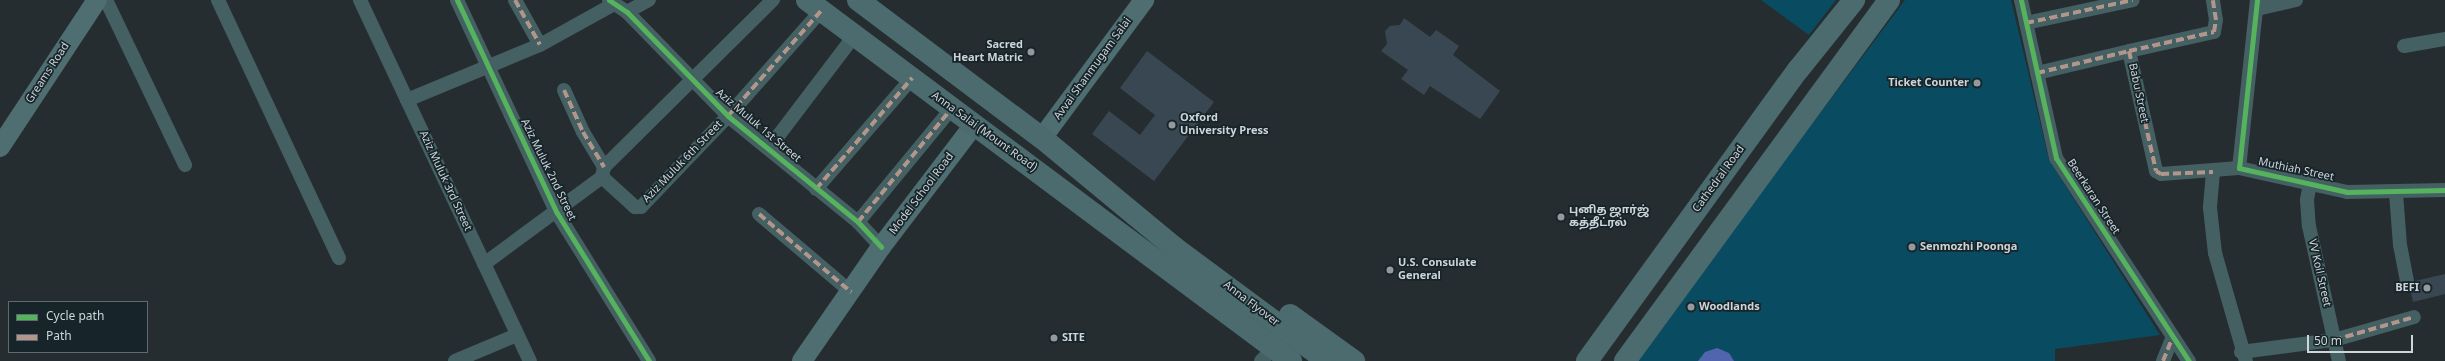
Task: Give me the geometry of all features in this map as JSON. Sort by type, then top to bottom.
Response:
[{"type":"main road","points":[[858,0],[1042,138],[1183,254],[1196,246],[1354,361]]},
{"type":"main road","name":"Cathedral Road","points":[[1587,361],[1798,70],[1854,0]]},
{"type":"main road","points":[[1625,361],[1889,0]]},
{"type":"main road","name":"Anna Salai (Mount Road)","points":[[814,5],[1160,264]]},
{"type":"main road","name":"Anna Flyover","points":[[1183,254],[1327,361]]},
{"type":"main road","points":[[1160,264],[1173,285],[1266,359]]},
{"type":"main road","name":"Anna Flyover","points":[[1160,264],[1291,361]]},
{"type":"street","name":"Greams Road","points":[[0,127],[42,57],[82,0]]},
{"type":"street","name":"Greams Road","points":[[0,147],[97,0]]},
{"type":"street","points":[[106,0],[185,165]]},
{"type":"street","points":[[218,0],[339,258]]},
{"type":"street","name":"Aziz Muluk 3rd Street","points":[[360,0],[530,361]]},
{"type":"street","name":"Aziz Muluk 2nd Street","points":[[457,0],[557,213],[649,361]]},
{"type":"street","points":[[515,0],[540,45]]},
{"type":"street","points":[[627,12],[649,0]]},
{"type":"street","points":[[484,264],[557,213],[603,172],[691,81],[773,0]]},
{"type":"street","name":"Avvai Shanmugam Salai","points":[[1042,138],[1144,0]]},
{"type":"street","name":"Beerkaran Street","points":[[2021,0],[2056,158],[2172,339],[2189,361]]},
{"type":"street","points":[[2026,23],[2133,0]]},
{"type":"street","points":[[2129,51],[2214,32],[2216,20],[2213,0]]},
{"type":"street","points":[[2239,168],[2257,4],[2296,0]]},
{"type":"street","points":[[407,100],[488,68],[540,45],[612,2]]},
{"type":"street","name":"Aziz Muluk 1st Street","points":[[612,2],[627,12],[691,81],[728,116],[858,222],[881,247]]},
{"type":"street","points":[[728,116],[814,5]]},
{"type":"street","points":[[769,148],[854,36]]},
{"type":"street","points":[[2404,46],[2445,39]]},
{"type":"street","name":"Babu Street","points":[[2036,73],[2129,51],[2156,171],[2162,174],[2213,172],[2239,168]]},
{"type":"street","points":[[816,189],[912,78]]},
{"type":"street","points":[[564,90],[603,172]]},
{"type":"street","points":[[858,222],[951,109]]},
{"type":"street","name":"Aziz Muluk 6th Street","points":[[603,172],[635,207],[641,206],[728,116]]},
{"type":"street","name":"Model School Road","points":[[802,361],[881,247],[974,125]]},
{"type":"street","name":"Muthiah Street","points":[[2239,168],[2347,192],[2396,193],[2445,190]]},
{"type":"street","points":[[2213,172],[2210,208],[2215,253],[2243,356],[2334,340],[2414,316]]},
{"type":"street","name":"VV Koil Street","points":[[2310,184],[2307,200],[2309,226],[2339,361]]},
{"type":"street","points":[[2396,193],[2400,245],[2407,281]]},
{"type":"street","points":[[759,214],[851,292]]},
{"type":"street","points":[[455,361],[517,335]]},
{"type":"street","points":[[2163,361],[2172,339]]},
{"type":"shaded area","points":[[1761,0],[1836,0],[1809,35]]},
{"type":"shaded area","name":"Senmozhi Poonga","points":[[1905,0],[2011,0],[2049,160],[2160,335],[2055,349],[2055,361],[1634,361]]},
{"type":"water","points":[[1717,348],[1729,353],[1734,361],[1698,361],[1705,352]]},
{"type":"building","points":[[1404,18],[1430,37],[1436,30],[1459,46],[1453,55],[1500,91],[1480,119],[1430,86],[1424,95],[1401,79],[1408,70],[1381,51],[1387,44],[1385,31],[1390,26],[1400,25]]},
{"type":"building","name":"Oxford University Press","points":[[1147,51],[1214,102],[1154,181],[1092,134],[1109,111],[1140,135],[1155,115],[1120,88]]},
{"type":"building","name":"BEFI","points":[[2445,274],[2445,294],[2413,302],[2410,289],[2415,281]]},
{"type":"marked path","points":[[515,0],[540,45]]},
{"type":"marked path","points":[[2026,23],[2133,0]]},
{"type":"marked path","points":[[2129,51],[2214,32],[2216,20],[2213,0]]},
{"type":"marked path","points":[[728,116],[821,11]]},
{"type":"marked path","points":[[2037,73],[2129,51],[2156,171],[2161,174],[2213,172]]},
{"type":"marked path","points":[[816,189],[912,78]]},
{"type":"marked path","points":[[564,90],[583,132],[604,167]]},
{"type":"marked path","points":[[858,222],[951,109]]},
{"type":"marked path","points":[[759,214],[851,292]]},
{"type":"marked path","points":[[2334,340],[2414,317]]},
{"type":"marked path","points":[[2163,361],[2172,339]]},
{"type":"cycle path","points":[[457,0],[557,213],[649,361]]},
{"type":"cycle path","points":[[609,0],[627,12],[728,116],[858,222],[881,247]]},
{"type":"cycle path","points":[[2021,0],[2056,158],[2189,361]]},
{"type":"cycle path","points":[[2257,0],[2239,168],[2347,192],[2445,190]]},
{"type":"place","name":"Sacred Heart Matric","points":[[1031,52]]},
{"type":"place","name":"Ticket Counter","points":[[1977,83]]},
{"type":"place","name":"Oxford University Press","points":[[1172,125]]},
{"type":"place","name":"புனித ஜார்ஜ் கத்தீட்ரல்","points":[[1561,217]]},
{"type":"place","name":"Senmozhi Poonga","points":[[1912,247]]},
{"type":"place","name":"U.S. Consulate General","points":[[1390,270]]},
{"type":"place","name":"BEFI","points":[[2427,288]]},
{"type":"place","name":"Woodlands","points":[[1691,307]]},
{"type":"place","name":"SITE","points":[[1054,338]]}]
